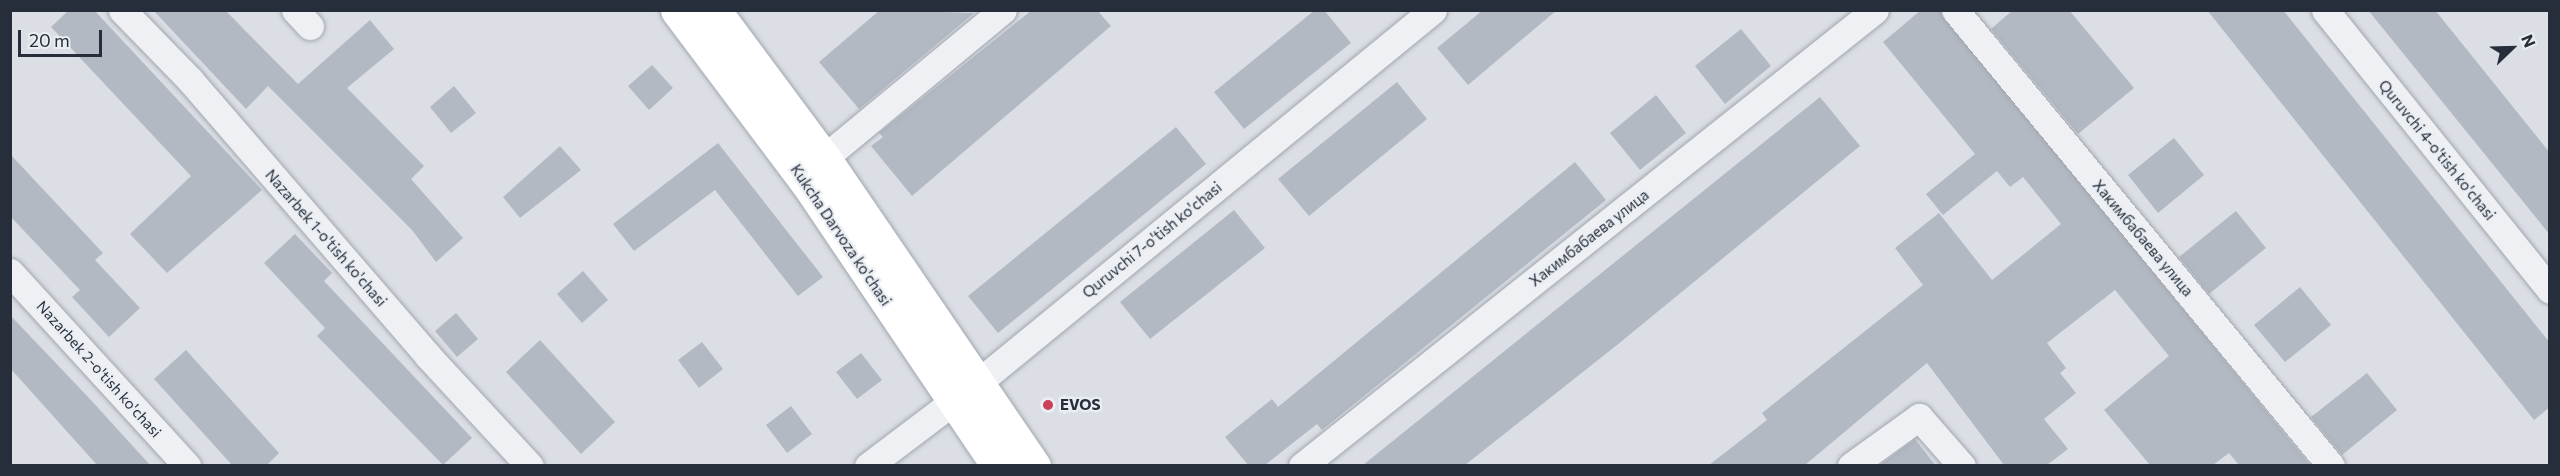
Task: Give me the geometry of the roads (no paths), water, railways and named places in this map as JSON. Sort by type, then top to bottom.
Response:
[{"type":"main road","name":"Kukcha Darvoza ko'chasi","points":[[677,10],[964,393],[1034,465]]},
{"type":"main road","name":"Kukcha Darvoza ko'chasi","points":[[714,10],[824,158],[964,393],[998,465]]},
{"type":"street","name":"Nazarbek 1-o'tish ko'chasi","points":[[122,10],[190,80],[428,356],[530,465]]},
{"type":"street","points":[[824,158],[1003,10]]},
{"type":"street","name":"Quruvchi 7-o'tish ko'chasi","points":[[868,465],[964,393],[1433,10]]},
{"type":"street","name":"Хакимбабаева улица","points":[[1302,465],[1875,10]]},
{"type":"street","name":"Хакимбабаева улица","points":[[1955,10],[2331,465]]},
{"type":"street","name":"Quruvchi 4-o'tish ko'chasi","points":[[2325,10],[2550,290]]},
{"type":"street","name":"Nazarbek 2-o'tish ko'chasi","points":[[10,272],[187,465]]},
{"type":"street","points":[[1851,465],[1919,417],[1962,465]]},
{"type":"place","name":"EVOS","points":[[1048,405]]}]
